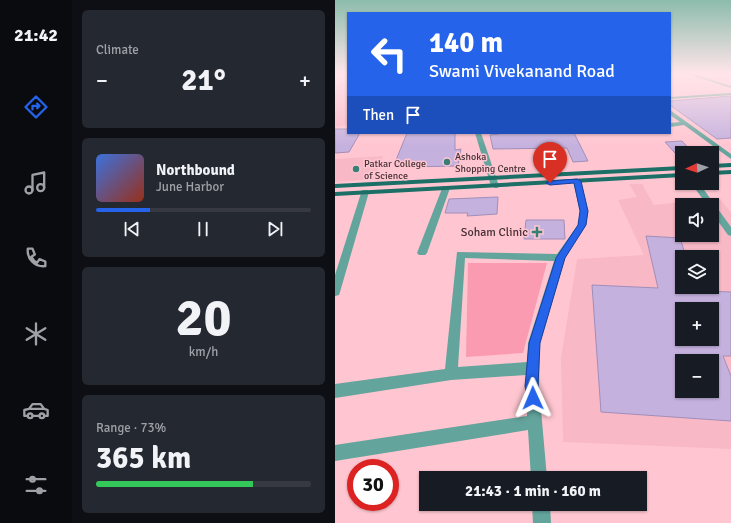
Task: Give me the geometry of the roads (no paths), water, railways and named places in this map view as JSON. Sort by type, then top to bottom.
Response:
[{"type":"main road","points":[[719,166],[731,165]]},
{"type":"main road","points":[[335,194],[446,188],[494,182],[675,169]]},
{"type":"main road","points":[[719,173],[731,172]]},
{"type":"main road","points":[[335,186],[577,181],[675,175]]},
{"type":"street","points":[[671,113],[731,157]]},
{"type":"street","points":[[671,125],[686,123]]},
{"type":"street","points":[[479,134],[494,182]]},
{"type":"street","points":[[538,471],[531,386],[534,343],[560,258],[582,225],[584,211],[577,181]]},
{"type":"street","points":[[422,253],[446,188]]},
{"type":"street","points":[[335,292],[365,192]]},
{"type":"street","points":[[719,217],[731,233]]},
{"type":"street","points":[[451,374],[460,254],[560,258]]},
{"type":"street","points":[[335,391],[451,374],[533,368]]},
{"type":"street","points":[[335,453],[534,422]]},
{"type":"street","points":[[541,511],[542,523]]},
{"type":"place","name":"Ashoka Shopping Centre","points":[[447,162]]},
{"type":"place","name":"Patkar College of Science","points":[[356,169]]},
{"type":"place","name":"Soham Clinic","points":[[537,232]]}]
